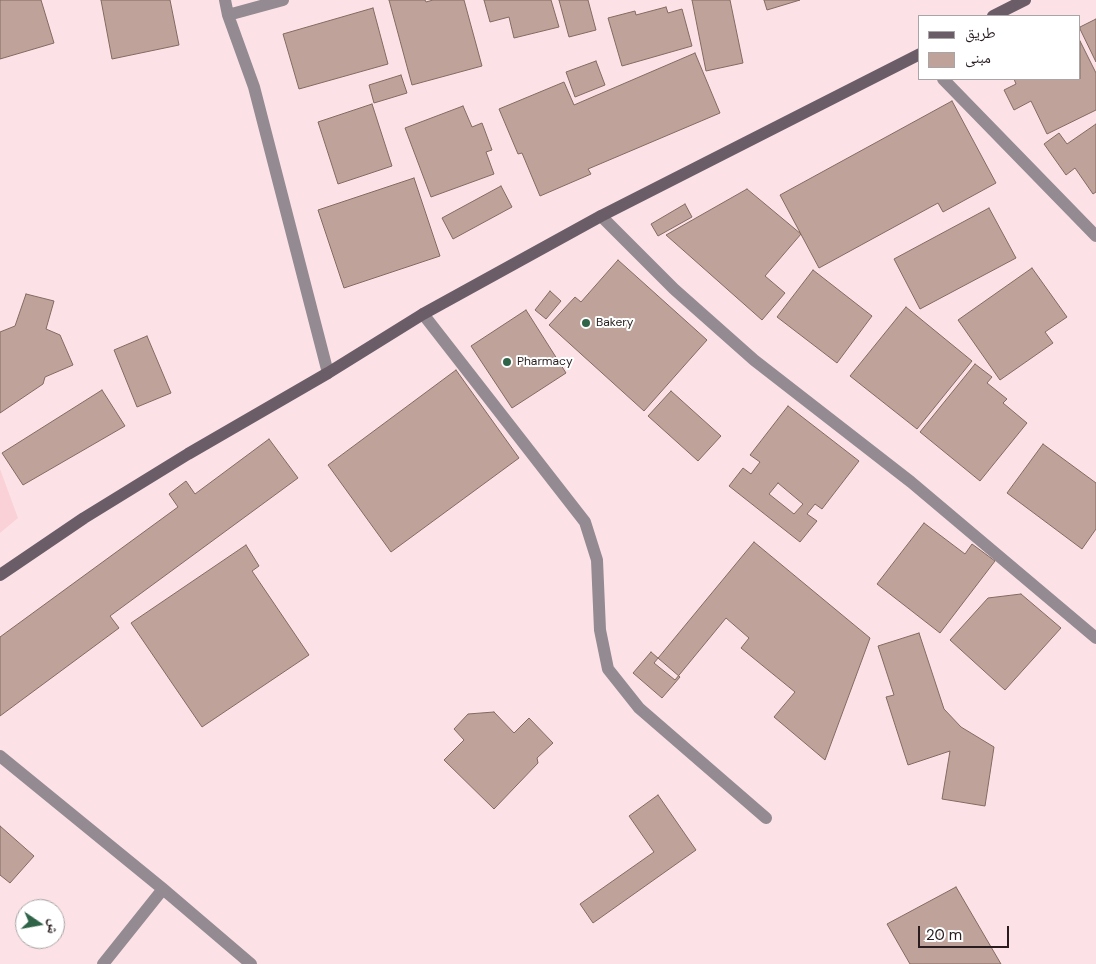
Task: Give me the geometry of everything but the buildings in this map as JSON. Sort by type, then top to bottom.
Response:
[{"type":"main road","points":[[994,15],[1006,5],[1025,0]]},
{"type":"main road","points":[[0,575],[84,518],[180,459],[328,373],[423,314],[601,216],[918,56]]},
{"type":"street","points":[[225,0],[228,15],[254,87],[328,373]]},
{"type":"street","points":[[228,15],[284,0]]},
{"type":"street","points":[[944,80],[1096,236]]},
{"type":"street","points":[[601,216],[674,289],[754,360],[911,482],[1096,638]]},
{"type":"street","points":[[423,314],[584,522],[597,560],[600,630],[608,669],[638,708],[766,818]]},
{"type":"street","points":[[0,756],[163,889],[251,964]]},
{"type":"street","points":[[103,964],[163,889]]},
{"type":"shaded area","points":[[0,469],[18,518],[0,533]]},
{"type":"place","name":"Bakery","points":[[586,323]]},
{"type":"place","name":"Pharmacy","points":[[507,362]]}]
